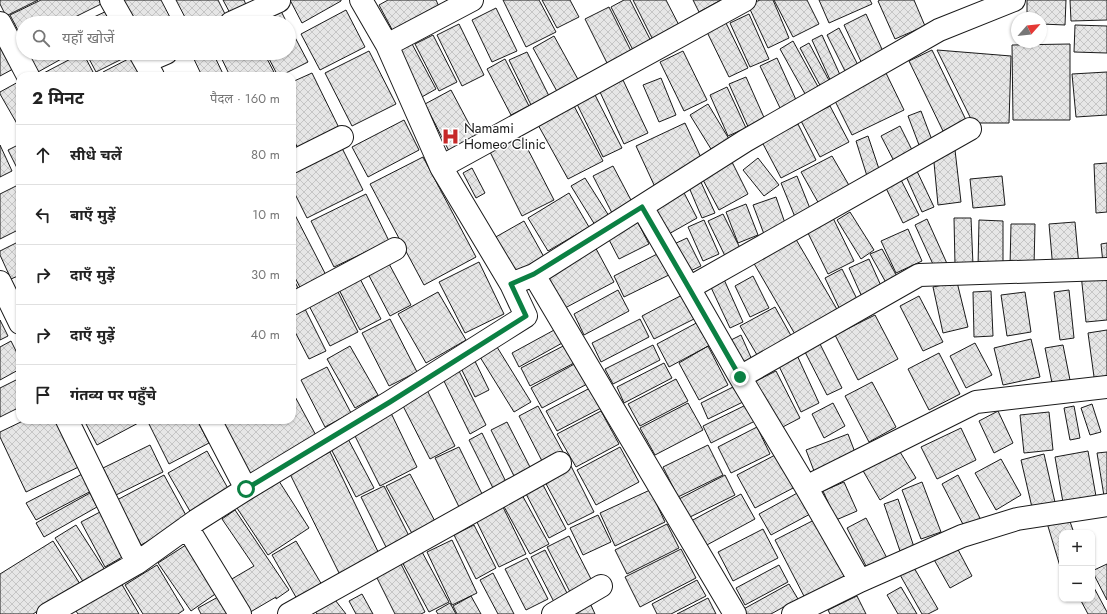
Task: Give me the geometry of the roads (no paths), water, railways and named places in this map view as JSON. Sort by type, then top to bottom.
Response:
[{"type":"street","points":[[111,0],[120,16]]},
{"type":"street","points":[[48,614],[137,563],[187,527],[246,489],[390,402],[526,316],[511,284],[441,166],[387,45],[361,0]]},
{"type":"street","points":[[387,45],[472,0]]},
{"type":"street","points":[[441,166],[745,0]]},
{"type":"street","points":[[511,284],[534,274],[745,141],[939,30],[1014,0]]},
{"type":"street","points":[[246,16],[279,1]]},
{"type":"street","points":[[0,23],[16,53]]},
{"type":"street","points":[[20,60],[26,72]]},
{"type":"street","points":[[689,288],[970,129]]},
{"type":"street","points":[[296,160],[342,137]]},
{"type":"street","points":[[642,207],[860,582]]},
{"type":"street","points":[[296,302],[395,249]]},
{"type":"street","points":[[740,377],[919,274],[1107,269]]},
{"type":"street","points":[[534,274],[735,614]]},
{"type":"street","points":[[0,282],[16,315]]},
{"type":"street","points":[[806,487],[976,402],[1107,386]]},
{"type":"street","points":[[69,424],[137,563]]},
{"type":"street","points":[[212,424],[246,489]]},
{"type":"street","points":[[289,614],[560,463]]},
{"type":"street","points":[[793,614],[962,536],[1018,519],[1107,505]]},
{"type":"street","points":[[187,527],[240,614]]},
{"type":"street","points":[[553,614],[601,586]]},
{"type":"place","name":"Namami Homeo Clinic","points":[[451,136]]}]
